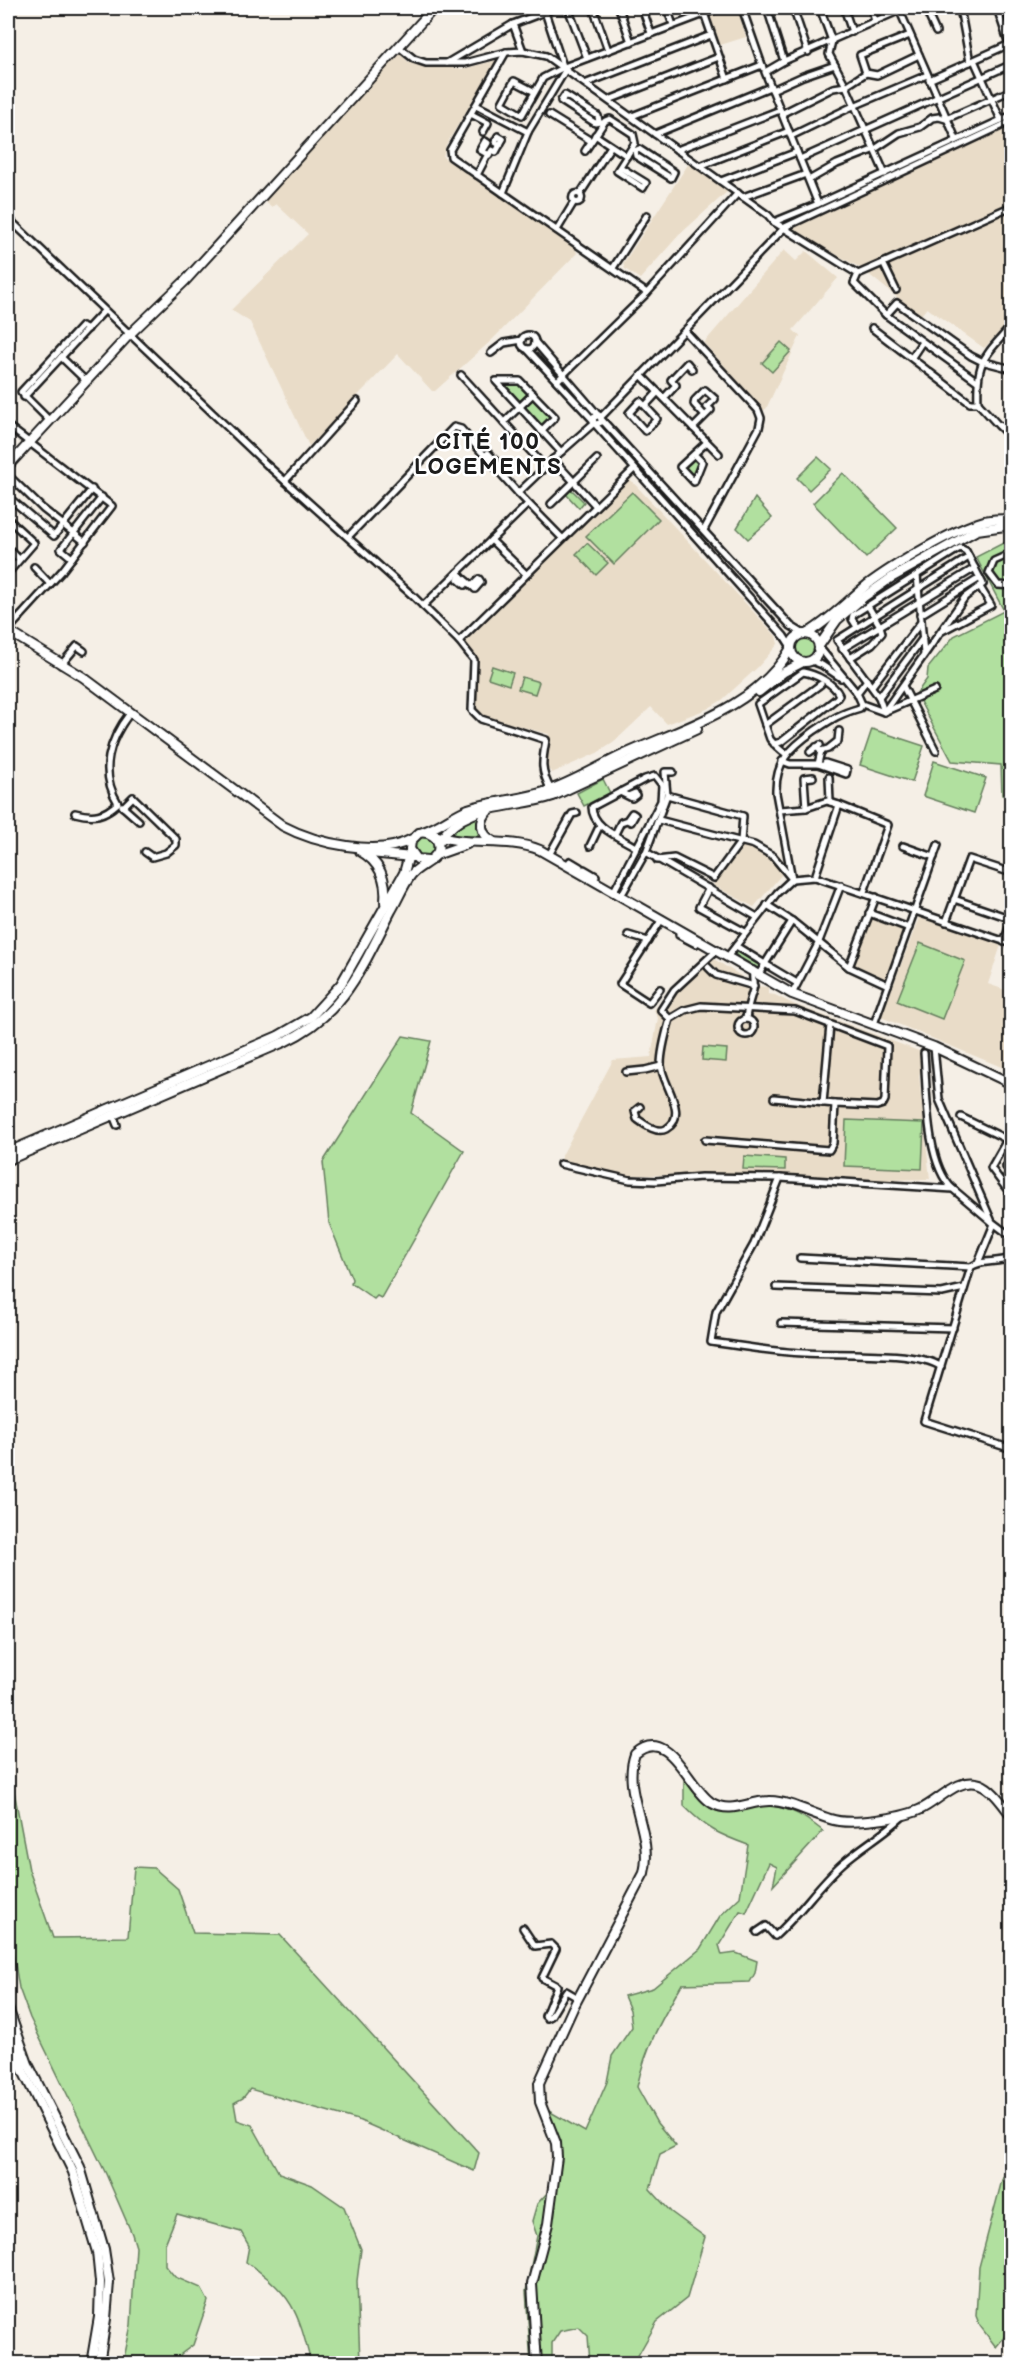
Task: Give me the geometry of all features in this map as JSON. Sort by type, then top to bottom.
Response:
[{"type":"main road","points":[[8,465],[129,335],[185,281],[434,8]]},
{"type":"main road","points":[[129,715],[262,813],[288,829],[327,841],[368,848],[388,848],[412,839],[422,832],[434,829],[467,810],[551,790],[722,711],[772,674],[791,648],[795,638],[827,621],[867,585],[928,548],[974,525],[985,521],[1011,519]]},
{"type":"main road","points":[[8,1160],[284,1042],[320,1022],[347,991],[411,876],[431,858],[440,841],[461,818],[553,796],[693,731],[736,708],[784,672],[818,655],[819,647],[837,620],[891,578],[977,530],[1011,525]]},
{"type":"main road","points":[[8,630],[83,677],[276,828],[318,843],[360,851],[431,858],[470,843]]},
{"type":"main road","points":[[805,634],[816,639],[819,647]]},
{"type":"main road","points":[[791,648],[793,656],[808,662]]},
{"type":"main road","points":[[489,810],[483,817],[481,825],[484,834],[495,841]]},
{"type":"main road","points":[[422,832],[432,834],[440,841],[470,843],[495,841],[525,845],[549,855],[792,994],[934,1047],[1011,1084]]},
{"type":"main road","points":[[8,1152],[278,1036],[306,1020],[341,984],[407,867],[412,855],[412,839]]},
{"type":"main road","points":[[360,851],[373,861],[382,873],[386,887],[385,905]]},
{"type":"main road","points":[[537,2364],[532,2284],[548,2224],[557,2157],[556,2144],[540,2102],[539,2083],[578,1998],[644,1873],[645,1841],[638,1818],[631,1772],[635,1754],[640,1749],[649,1746],[666,1749],[704,1797],[723,1807],[731,1808],[770,1800],[843,1822],[905,1815],[922,1809],[965,1783],[974,1783],[987,1788],[1011,1816]]},
{"type":"main road","points":[[8,2008],[28,2064],[80,2167],[104,2249],[109,2282],[99,2364]]},
{"type":"main road","points":[[8,2028],[22,2069],[73,2172],[97,2252],[100,2282],[99,2317],[91,2364]]},
{"type":"street","points":[[419,8],[427,15]]},
{"type":"street","points":[[447,63],[513,24],[555,8]]},
{"type":"street","points":[[568,8],[587,58]]},
{"type":"street","points":[[593,8],[608,50]]},
{"type":"street","points":[[620,8],[631,42]]},
{"type":"street","points":[[642,8],[651,33]]},
{"type":"street","points":[[667,8],[673,25]]},
{"type":"street","points":[[691,8],[695,17]]},
{"type":"street","points":[[535,92],[514,81],[502,104],[522,115],[543,78],[587,58],[718,8]]},
{"type":"street","points":[[742,8],[771,89],[782,111],[818,204]]},
{"type":"street","points":[[767,8],[784,61]]},
{"type":"street","points":[[793,8],[808,52]]},
{"type":"street","points":[[820,8],[832,41],[829,54],[866,128],[885,174]]},
{"type":"street","points":[[844,8],[852,32]]},
{"type":"street","points":[[871,8],[875,21]]},
{"type":"street","points":[[765,72],[784,61],[901,8],[910,35],[956,140]]},
{"type":"street","points":[[925,8],[936,32]]},
{"type":"street","points":[[960,8],[972,61],[1001,120]]},
{"type":"street","points":[[700,166],[790,134],[1010,44],[997,8]]},
{"type":"street","points":[[503,193],[528,132],[565,68],[545,12]]},
{"type":"street","points":[[704,13],[727,79]]},
{"type":"street","points":[[513,24],[523,51]]},
{"type":"street","points":[[587,83],[711,35]]},
{"type":"street","points":[[866,73],[860,55],[910,35]]},
{"type":"street","points":[[399,47],[414,59],[426,63],[465,63],[507,52],[523,51],[546,56],[609,99],[774,222],[858,274]]},
{"type":"street","points":[[507,52],[450,150],[451,157],[647,293]]},
{"type":"street","points":[[677,150],[782,111],[833,88],[846,86],[866,73],[877,75],[919,55]]},
{"type":"street","points":[[609,99],[719,57]]},
{"type":"street","points":[[800,159],[1011,64]]},
{"type":"street","points":[[621,126],[632,116],[762,65]]},
{"type":"street","points":[[655,134],[835,65]]},
{"type":"street","points":[[557,381],[647,293],[740,195],[807,177],[875,149],[899,133],[920,127],[932,118],[946,119],[1011,90]]},
{"type":"street","points":[[585,151],[601,123],[598,116],[565,95],[561,101],[595,123],[601,123],[610,119],[633,134],[635,143],[633,149],[617,171],[643,188],[646,183],[620,167]]},
{"type":"street","points":[[476,105],[528,132]]},
{"type":"street","points":[[471,114],[488,123],[483,132]]},
{"type":"street","points":[[549,115],[591,141]]},
{"type":"street","points":[[774,222],[885,174],[1011,115]]},
{"type":"street","points":[[629,131],[632,116]]},
{"type":"street","points":[[518,493],[597,420],[785,227],[1011,121]]},
{"type":"street","points":[[595,135],[627,156]]},
{"type":"street","points":[[477,175],[485,153],[492,150],[496,152],[500,145]]},
{"type":"street","points":[[557,230],[574,202],[578,203],[582,200],[580,194],[611,146]]},
{"type":"street","points":[[633,149],[639,149],[674,172],[671,178],[636,156],[633,149]]},
{"type":"street","points":[[721,181],[797,152]]},
{"type":"street","points":[[977,381],[885,315],[854,283],[858,274],[1011,206]]},
{"type":"street","points":[[613,268],[647,215]]},
{"type":"street","points":[[8,218],[129,335],[459,641],[474,660],[472,710],[481,719],[546,740],[542,761],[543,775],[551,790]]},
{"type":"street","points":[[882,263],[896,290]]},
{"type":"street","points":[[885,315],[897,303],[981,361],[1011,369]]},
{"type":"street","points":[[24,397],[104,311]]},
{"type":"street","points":[[49,420],[21,392],[82,326],[88,329]]},
{"type":"street","points":[[872,328],[970,403],[978,403]]},
{"type":"street","points":[[1010,328],[981,361],[977,381],[978,403],[1011,438]]},
{"type":"street","points":[[685,331],[758,410],[761,418],[759,428],[704,530]]},
{"type":"street","points":[[491,353],[504,343],[522,340],[529,336],[597,420],[633,469],[784,636],[791,648]]},
{"type":"street","points":[[522,340],[522,346],[704,530],[791,626],[805,634]]},
{"type":"street","points":[[527,349],[535,342]]},
{"type":"street","points":[[912,357],[922,342]]},
{"type":"street","points":[[61,357],[86,381]]},
{"type":"street","points":[[664,398],[676,385],[670,380],[687,363],[692,369]]},
{"type":"street","points":[[461,375],[545,467]]},
{"type":"street","points":[[641,375],[719,454]]},
{"type":"street","points":[[542,431],[555,417],[520,381],[496,381],[561,452]]},
{"type":"street","points":[[693,428],[705,416],[711,410],[707,407],[715,399],[705,390],[694,404],[705,416]]},
{"type":"street","points":[[645,406],[658,392]]},
{"type":"street","points":[[504,422],[533,394]]},
{"type":"street","points":[[285,481],[357,401]]},
{"type":"street","points":[[640,401],[645,406],[657,418],[645,431],[629,413],[640,401]]},
{"type":"street","points":[[998,425],[1011,429]]},
{"type":"street","points":[[8,426],[110,503],[111,509],[50,584],[8,630]]},
{"type":"street","points":[[348,537],[454,427],[461,429],[528,504],[562,538]]},
{"type":"street","points":[[694,454],[702,462],[694,482],[680,467],[694,454],[707,442]]},
{"type":"street","points":[[553,459],[595,505]]},
{"type":"street","points":[[551,504],[597,459]]},
{"type":"street","points":[[459,641],[633,469]]},
{"type":"street","points":[[8,475],[85,542]]},
{"type":"street","points":[[8,508],[13,501],[54,536],[92,489]]},
{"type":"street","points":[[72,558],[61,549],[102,497]]},
{"type":"street","points":[[423,606],[459,574],[528,504]]},
{"type":"street","points":[[8,519],[33,543],[8,573]]},
{"type":"street","points":[[491,540],[526,574]]},
{"type":"street","points":[[8,548],[19,559]]},
{"type":"street","points":[[857,627],[852,616],[960,548],[964,549],[983,584],[965,597],[884,712]]},
{"type":"street","points":[[1011,553],[993,561],[989,573],[998,585],[1011,586]]},
{"type":"street","points":[[884,712],[872,686],[837,640],[969,557]]},
{"type":"street","points":[[34,567],[50,584]]},
{"type":"street","points":[[842,649],[975,568]]},
{"type":"street","points":[[459,574],[459,579],[465,585],[470,584]]},
{"type":"street","points":[[917,575],[924,656]]},
{"type":"street","points":[[872,686],[921,619],[980,578]]},
{"type":"street","points":[[941,632],[991,605],[980,587]]},
{"type":"street","points":[[849,658],[882,633],[867,606]]},
{"type":"street","points":[[879,697],[922,638]]},
{"type":"street","points":[[61,665],[77,646],[84,651]]},
{"type":"street","points":[[819,647],[857,693],[862,704],[884,712],[935,690]]},
{"type":"street","points":[[808,662],[826,667],[847,683]]},
{"type":"street","points":[[774,744],[781,742],[837,698],[838,692],[806,672],[798,674],[759,702],[765,725],[774,744],[786,754]]},
{"type":"street","points":[[857,693],[867,680]]},
{"type":"street","points":[[765,725],[823,683]]},
{"type":"street","points":[[903,686],[936,750]]},
{"type":"street","points":[[792,879],[776,781],[782,761],[794,745],[840,713],[860,708],[862,704]]},
{"type":"street","points":[[129,715],[116,732],[108,755],[110,784],[111,792],[121,805],[139,821]]},
{"type":"street","points":[[810,752],[819,748],[828,750],[838,741],[840,730],[833,736]]},
{"type":"street","points":[[782,761],[790,764],[821,765],[819,748]]},
{"type":"street","points":[[617,894],[646,852],[667,795],[664,772],[673,772]]},
{"type":"street","points":[[617,894],[661,801],[662,785],[655,776],[592,807],[594,816],[600,825],[637,848]]},
{"type":"street","points":[[806,808],[804,778],[813,777]]},
{"type":"street","points":[[829,777],[830,802]]},
{"type":"street","points":[[620,792],[628,796]]},
{"type":"street","points":[[657,860],[674,858],[714,878],[741,841],[743,816],[667,795]]},
{"type":"street","points":[[75,813],[86,816],[105,815],[133,797],[178,842],[161,856],[153,857],[145,852]]},
{"type":"street","points":[[780,810],[806,808],[827,801],[888,825],[864,892]]},
{"type":"street","points":[[815,877],[839,805]]},
{"type":"street","points":[[549,855],[567,819],[577,813]]},
{"type":"street","points":[[615,834],[621,822],[627,820]]},
{"type":"street","points":[[659,820],[754,845],[773,856],[792,879]]},
{"type":"street","points":[[590,846],[600,825]]},
{"type":"street","points":[[874,1024],[938,845]]},
{"type":"street","points":[[903,846],[934,857]]},
{"type":"street","points":[[646,852],[757,917]]},
{"type":"street","points":[[946,922],[969,859],[1011,873]]},
{"type":"street","points":[[728,956],[785,884],[792,879],[815,877],[1011,944]]},
{"type":"street","points":[[792,994],[818,945],[841,885]]},
{"type":"street","points":[[709,888],[699,907],[746,932]]},
{"type":"street","points":[[849,967],[876,897]]},
{"type":"street","points":[[954,900],[1011,919],[1004,942]]},
{"type":"street","points":[[767,905],[792,921],[818,945],[849,967],[888,985]]},
{"type":"street","points":[[869,913],[909,928]]},
{"type":"street","points":[[660,989],[649,1003],[620,984],[663,919]]},
{"type":"street","points":[[746,1019],[747,1007],[759,975],[792,921]]},
{"type":"street","points":[[628,935],[648,941]]},
{"type":"street","points":[[736,945],[797,983]]},
{"type":"street","points":[[670,1019],[661,1010],[674,990],[717,950]]},
{"type":"street","points":[[708,967],[716,975],[754,986]]},
{"type":"street","points":[[754,986],[752,979],[759,975]]},
{"type":"street","points":[[640,1107],[635,1111],[637,1119],[652,1128],[661,1131],[675,1120],[676,1111],[661,1066],[670,1019],[685,1010],[701,1006],[795,1011],[887,1046],[883,1104],[877,1106],[835,1104],[774,1098]]},
{"type":"street","points":[[823,1103],[830,1024]]},
{"type":"street","points":[[934,1047],[939,1099],[993,1223],[978,1263]]},
{"type":"street","points":[[924,1053],[932,1150],[945,1182],[1011,1237]]},
{"type":"street","points":[[626,1072],[661,1066]]},
{"type":"street","points":[[705,1140],[829,1150],[834,1143],[835,1104]]},
{"type":"street","points":[[113,1115],[117,1125]]},
{"type":"street","points":[[961,1117],[1009,1141],[992,1167],[1011,1196]]},
{"type":"street","points":[[1006,1167],[1011,1156]]},
{"type":"street","points":[[560,1164],[630,1180],[656,1181],[701,1177],[780,1178],[953,1189]]},
{"type":"street","points":[[780,1178],[754,1244],[716,1312],[711,1342],[804,1353],[891,1356],[934,1362],[941,1367]]},
{"type":"street","points":[[800,1258],[971,1267],[978,1263],[1001,1262],[1011,1257]]},
{"type":"street","points":[[971,1267],[924,1421],[1011,1449]]},
{"type":"street","points":[[776,1287],[942,1293],[964,1288]]},
{"type":"street","points":[[781,1323],[953,1328]]},
{"type":"street","points":[[757,1932],[765,1926],[775,1936],[807,1905],[844,1862],[905,1815]]},
{"type":"street","points":[[523,1928],[535,1946],[551,1944],[556,1949],[542,1978],[557,1986],[544,2016],[548,2018],[551,2016],[566,1991],[578,1998]]},
{"type":"shaded area","points":[[723,8],[737,8],[746,37],[717,46],[705,14]]},
{"type":"shaded area","points":[[401,54],[408,62],[418,65],[463,69],[497,60],[446,145],[443,157],[575,247],[577,253],[493,339],[435,391],[432,391],[398,354],[309,446],[250,322],[231,310],[308,234],[276,204],[272,207],[263,200],[396,55]]},
{"type":"shaded area","points":[[1011,118],[1011,321],[984,348],[927,308],[920,316],[861,268],[779,223]]},
{"type":"shaded area","points":[[689,163],[728,191],[679,235],[640,279],[625,269],[623,264]]},
{"type":"shaded area","points":[[784,250],[796,261],[806,251],[838,278],[793,330],[800,336],[766,409],[763,410],[704,343]]},
{"type":"shaded area","points":[[629,478],[776,636],[778,644],[758,667],[722,700],[707,709],[667,724],[651,707],[613,743],[597,753],[552,773],[543,763],[549,734],[484,717],[474,709],[478,663],[474,653],[463,641]]},
{"type":"shaded area","points":[[742,843],[771,859],[783,873],[754,907],[713,885]]},
{"type":"shaded area","points":[[920,915],[1002,942],[988,984],[1011,992],[1011,1071],[881,1017]]},
{"type":"shaded area","points":[[871,916],[905,929],[887,981],[852,965]]},
{"type":"shaded area","points":[[709,956],[741,976],[741,985],[768,987],[768,994],[924,1053],[919,1076],[930,1179],[846,1181],[840,1178],[745,1175],[626,1175],[559,1161],[613,1060],[651,1057],[658,1018],[654,1010]]},
{"type":"green space","points":[[781,342],[791,351],[772,372],[762,363]]},
{"type":"green space","points":[[503,384],[520,384],[528,393],[519,402]]},
{"type":"green space","points":[[534,398],[552,418],[541,427],[523,408]]},
{"type":"green space","points":[[818,457],[831,469],[809,490],[797,478]]},
{"type":"green space","points":[[693,458],[699,463],[694,478],[684,467]]},
{"type":"green space","points":[[843,473],[897,528],[866,558],[813,503]]},
{"type":"green space","points":[[571,489],[584,502],[579,508],[566,494]]},
{"type":"green space","points":[[632,492],[659,519],[614,564],[586,536]]},
{"type":"green space","points":[[755,498],[772,518],[748,539],[737,528]]},
{"type":"green space","points":[[1011,539],[1011,798],[1002,795],[1001,765],[952,761],[916,694],[927,679],[928,668],[954,636],[1004,611],[976,557]]},
{"type":"green space","points":[[587,543],[608,563],[596,575],[576,554]]},
{"type":"green space","points":[[806,638],[814,641],[817,649],[814,657],[806,660],[798,657],[795,649],[798,641]]},
{"type":"green space","points":[[492,666],[513,673],[509,685],[488,678]]},
{"type":"green space","points":[[522,677],[539,682],[535,694],[518,689]]},
{"type":"green space","points":[[872,729],[924,746],[912,782],[860,765]]},
{"type":"green space","points":[[934,761],[986,778],[974,813],[923,796]]},
{"type":"green space","points":[[603,779],[610,793],[584,806],[577,793]]},
{"type":"green space","points":[[483,812],[483,836],[447,836],[460,823]]},
{"type":"green space","points":[[424,836],[432,839],[435,847],[432,855],[424,858],[416,855],[413,847],[416,839]]},
{"type":"green space","points":[[920,943],[965,961],[942,1019],[897,1001]]},
{"type":"green space","points":[[736,949],[760,964],[758,969],[733,953]]},
{"type":"green space","points":[[403,1036],[431,1041],[411,1113],[464,1151],[381,1298],[377,1296],[374,1299],[351,1283],[352,1279],[329,1223],[323,1162]]},
{"type":"green space","points":[[703,1047],[727,1049],[726,1062],[702,1060]]},
{"type":"green space","points":[[846,1120],[924,1123],[922,1169],[844,1166]]},
{"type":"green space","points":[[744,1156],[785,1159],[785,1170],[743,1169]]},
{"type":"green space","points":[[684,1779],[700,1800],[716,1811],[726,1812],[774,1806],[800,1815],[823,1831],[773,1886],[777,1867],[769,1863],[746,1913],[740,1911],[719,1945],[722,1955],[736,1953],[757,1961],[755,1973],[750,1982],[682,1984],[655,2034],[641,2072],[637,2087],[657,2123],[676,2146],[660,2154],[650,2189],[671,2212],[705,2237],[687,2298],[657,2322],[636,2359],[641,2363],[590,2363],[588,2336],[579,2327],[560,2331],[552,2343],[552,2363],[531,2364],[526,2291],[537,2236],[532,2221],[537,2204],[549,2191],[561,2153],[547,2110],[585,2132],[607,2082],[612,2056],[632,2027],[630,2010],[624,1996],[653,1988],[700,1949],[720,1916],[740,1897],[748,1845],[713,1830],[684,1806]]},
{"type":"green space","points":[[14,1791],[29,1870],[53,1938],[128,1937],[134,1867],[154,1868],[178,1889],[193,1933],[280,1935],[479,2153],[474,2171],[358,2120],[250,2089],[243,2098],[234,2103],[237,2120],[252,2125],[279,2173],[312,2185],[344,2207],[361,2249],[357,2281],[360,2363],[311,2363],[297,2316],[274,2284],[246,2262],[249,2246],[241,2232],[177,2214],[165,2244],[165,2265],[175,2277],[201,2288],[208,2301],[193,2345],[181,2354],[177,2363],[123,2363],[131,2325],[136,2247],[106,2174],[30,2018],[19,1988],[8,1923],[8,1801]]},
{"type":"green space","points":[[1011,2159],[1011,2338],[1006,2335],[996,2347],[980,2326],[976,2316],[979,2267],[1002,2180]]},
{"type":"district","name":"CITÉ 100 LOGEMENTS","points":[[488,454]]}]
